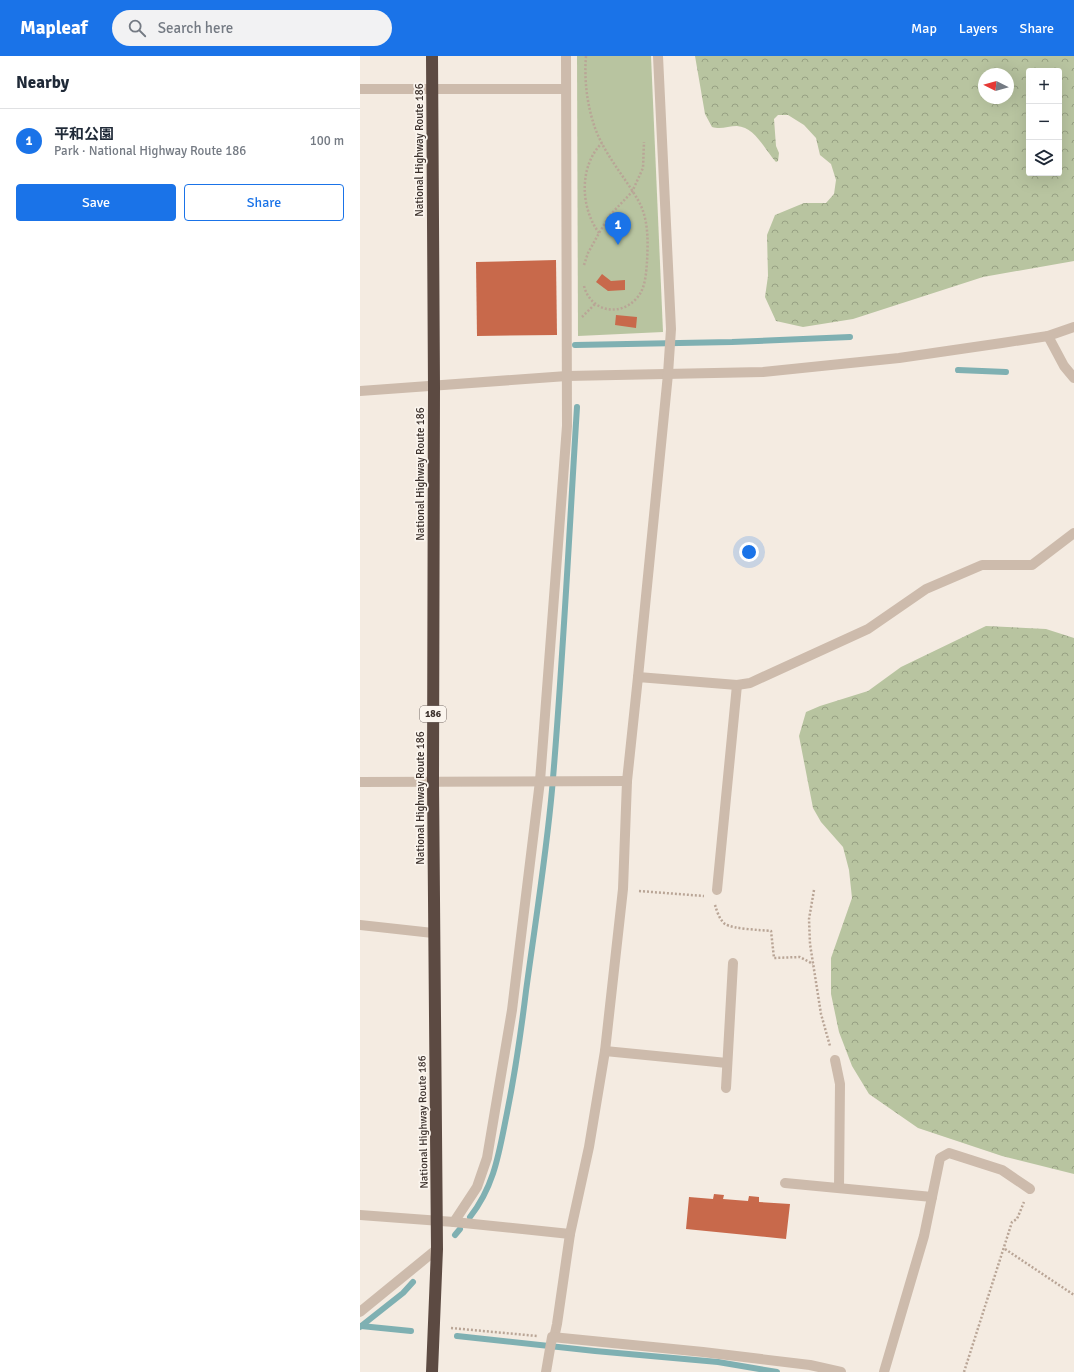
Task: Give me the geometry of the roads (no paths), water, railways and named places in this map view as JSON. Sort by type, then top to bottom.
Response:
[{"type":"highway","name":"National Highway Route 186","points":[[432,56],[434,387],[433,933],[437,1221],[432,1372]]},
{"type":"street","points":[[454,1222],[477,1188],[488,1152],[512,1010],[540,781],[567,426],[566,56]]},
{"type":"street","points":[[546,1372],[557,1324],[570,1234],[589,1147],[605,1051],[623,889],[627,781],[668,374],[671,329],[658,56]]},
{"type":"street","points":[[360,89],[566,89]]},
{"type":"street","points":[[360,391],[434,387],[567,376],[763,372],[899,358],[1048,336],[1074,327]]},
{"type":"street","points":[[1048,336],[1064,366],[1074,378]]},
{"type":"street","points":[[638,677],[736,685],[747,684],[868,629],[926,589],[982,564],[1032,565],[1074,533]]},
{"type":"street","points":[[717,890],[736,685]]},
{"type":"street","points":[[360,782],[627,781]]},
{"type":"street","points":[[360,925],[433,933]]},
{"type":"street","points":[[726,1088],[734,963]]},
{"type":"street","points":[[605,1051],[727,1063]]},
{"type":"street","points":[[835,1060],[840,1084],[839,1187]]},
{"type":"street","points":[[884,1372],[924,1236],[940,1158],[949,1153],[1002,1170],[1030,1189]]},
{"type":"street","points":[[785,1183],[932,1197]]},
{"type":"street","points":[[360,1215],[454,1222],[570,1234]]},
{"type":"street","points":[[360,1312],[437,1249]]},
{"type":"street","points":[[552,1342],[703,1352],[810,1365],[841,1372]]},
{"type":"waterway","points":[[575,345],[732,342],[850,337]]},
{"type":"waterway","points":[[958,370],[1006,372]]},
{"type":"waterway","points":[[470,1217],[491,1180],[501,1141],[518,1052],[544,865],[550,815],[566,599],[577,407]]},
{"type":"waterway","points":[[455,1235],[460,1229]]},
{"type":"waterway","points":[[360,1327],[403,1293],[413,1282]]},
{"type":"waterway","points":[[361,1326],[411,1331]]},
{"type":"waterway","points":[[457,1336],[595,1351],[718,1362],[777,1372]]},
{"type":"place","name":"平和公園","points":[[618,245]]}]
